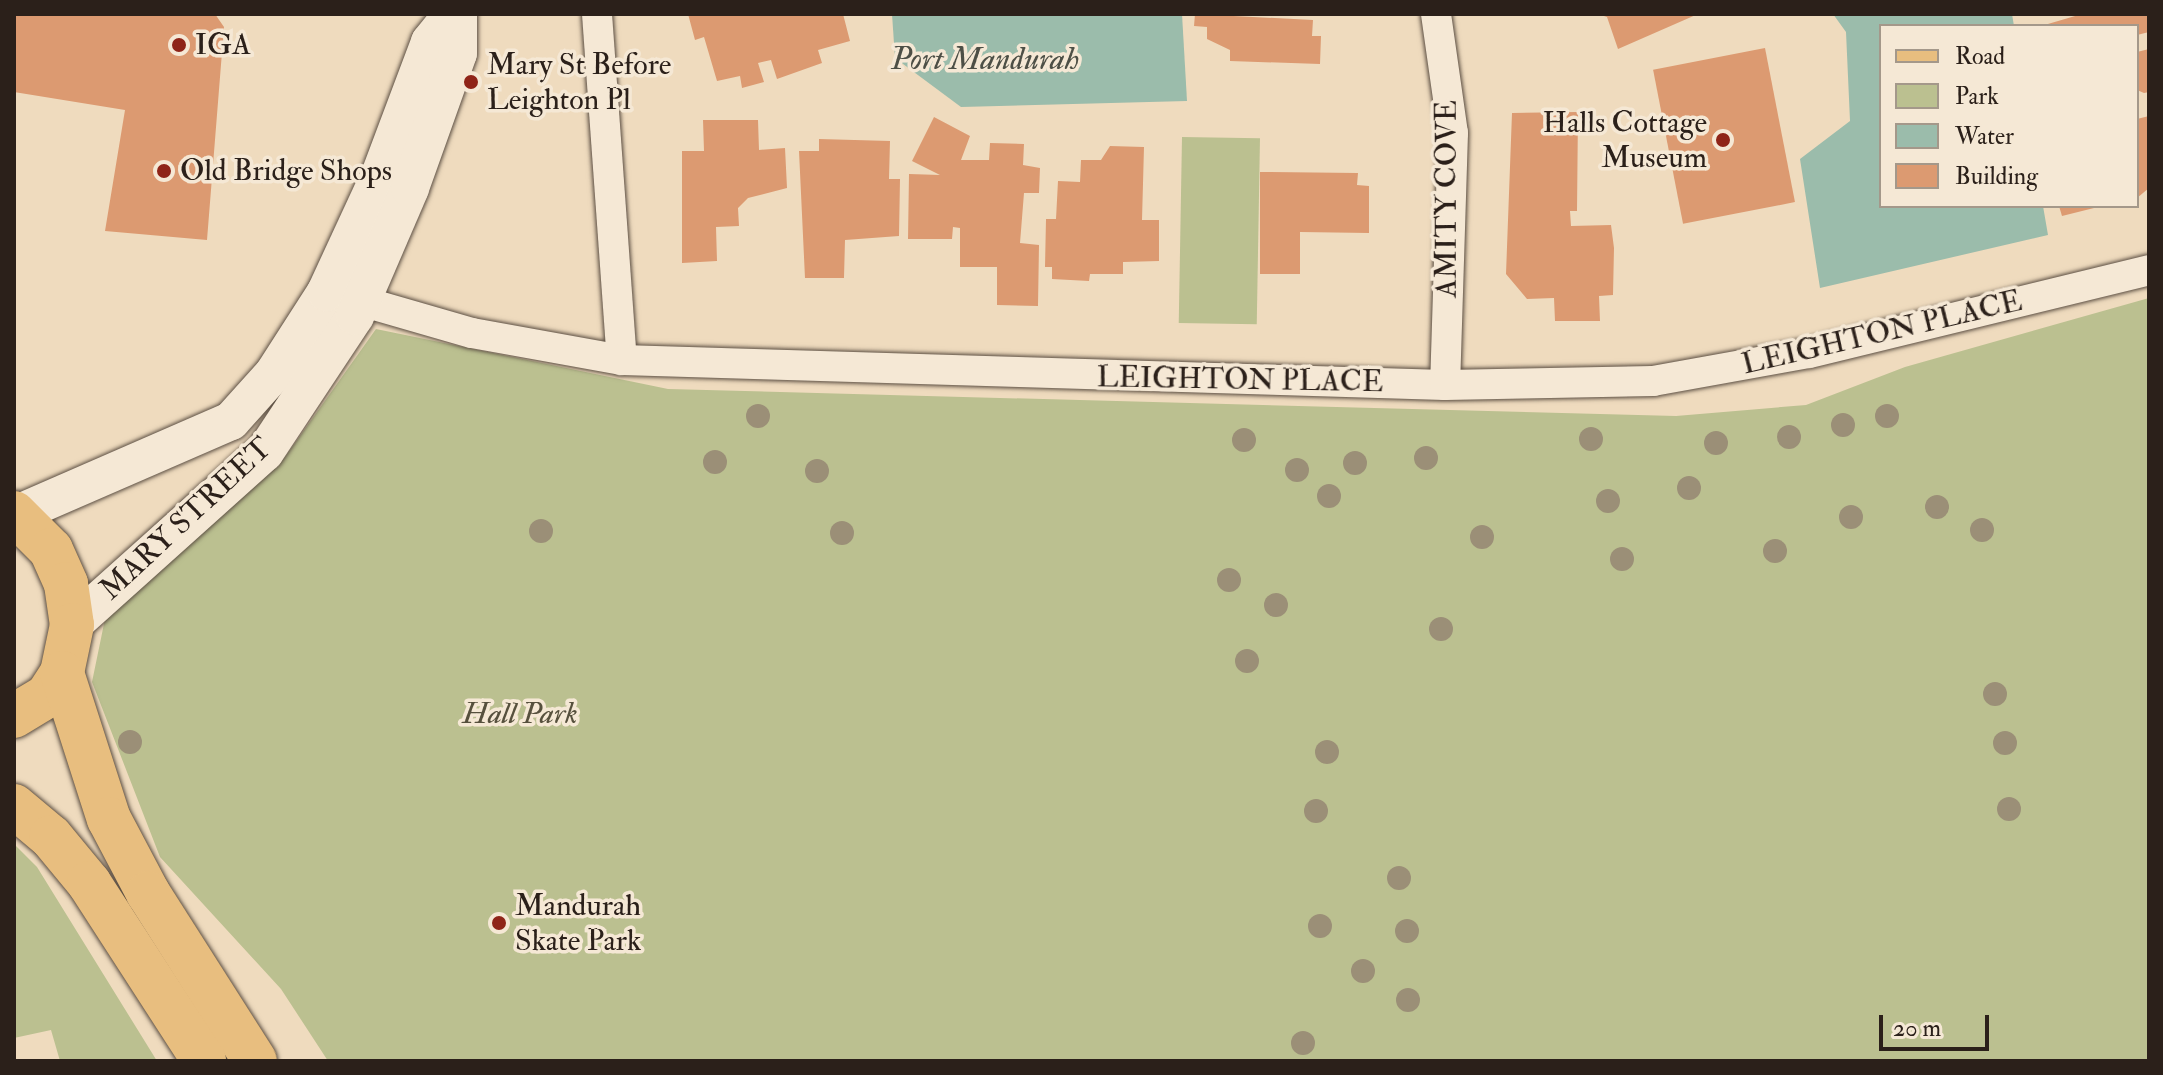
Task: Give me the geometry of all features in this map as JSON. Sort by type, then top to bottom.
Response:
[{"type":"main road","points":[[14,716],[47,696],[62,673],[72,625],[66,584],[51,550],[16,513]]},
{"type":"main road","points":[[62,673],[109,819],[148,893],[255,1061]]},
{"type":"main road","points":[[14,806],[51,837],[89,883],[204,1061]]},
{"type":"street","name":"MARY STREET","points":[[72,625],[265,452],[343,296],[380,175],[430,42],[456,14]]},
{"type":"street","points":[[597,14],[622,360]]},
{"type":"street","name":"AMITY COVE","points":[[1436,14],[1453,133],[1445,385]]},
{"type":"street","name":"LEIGHTON PLACE","points":[[343,296],[472,333],[622,360],[1445,385],[1653,381],[1809,353],[2149,270]]},
{"type":"street","name":"MARY STREET","points":[[16,513],[231,421],[343,296]]},
{"type":"green space","points":[[1182,137],[1260,138],[1257,324],[1179,323]]},
{"type":"green space","name":"Hall Park","points":[[2149,298],[2149,1061],[328,1061],[281,989],[160,857],[92,682],[106,614],[285,457],[376,329],[668,389],[1676,416],[1806,405],[1905,367]]},
{"type":"green space","points":[[14,844],[37,867],[157,1061],[60,1061],[51,1030],[14,1038]]},
{"type":"water","name":"Port Mandurah","points":[[892,14],[1182,14],[1187,101],[961,107],[895,58]]},
{"type":"water","points":[[1833,14],[2012,14],[2014,24],[1879,24],[1879,208],[2043,208],[2048,235],[1820,288],[1800,159],[1850,121],[1846,32]]},
{"type":"building","name":"Old Bridge Shops","points":[[14,14],[215,14],[224,27],[207,240],[105,231],[125,110],[14,92]]},
{"type":"building","points":[[688,14],[843,14],[850,41],[818,50],[822,63],[777,79],[771,60],[758,63],[764,82],[742,88],[740,76],[717,81],[704,37],[695,40]]},
{"type":"building","points":[[1195,14],[1313,20],[1312,36],[1321,36],[1320,64],[1230,61],[1230,50],[1207,39],[1207,27],[1194,26]]},
{"type":"building","points":[[1598,14],[1698,14],[1618,49],[1607,17]]},
{"type":"building","points":[[2082,14],[2149,14],[2149,32],[2139,34],[2139,24],[2048,24]]},
{"type":"building","name":"Halls Cottage Museum","points":[[1765,48],[1795,202],[1683,224],[1653,70]]},
{"type":"building","points":[[2149,49],[2149,92],[2144,93],[2139,91],[2139,52]]},
{"type":"building","points":[[1578,112],[1577,211],[1570,211],[1571,226],[1611,225],[1613,295],[1599,296],[1600,321],[1555,321],[1554,298],[1527,299],[1506,274],[1512,113]]},
{"type":"building","points":[[2149,116],[2149,188],[2139,196],[2139,118]]},
{"type":"building","points":[[934,117],[970,136],[961,160],[989,160],[990,143],[1024,144],[1023,165],[1040,168],[1039,193],[1024,193],[1020,243],[1039,245],[1038,306],[997,305],[997,267],[960,267],[960,228],[953,227],[952,239],[908,239],[909,174],[940,175],[912,161]]},
{"type":"building","points":[[703,120],[758,120],[759,150],[785,148],[787,188],[748,198],[738,208],[739,226],[716,227],[717,261],[682,263],[682,151],[704,151]]},
{"type":"building","points":[[819,139],[890,141],[889,179],[900,179],[899,236],[845,240],[844,278],[805,278],[799,151],[819,151]]},
{"type":"building","points":[[1110,146],[1144,147],[1142,220],[1159,220],[1159,261],[1123,262],[1123,274],[1090,274],[1089,281],[1052,279],[1052,267],[1045,267],[1046,219],[1056,219],[1058,181],[1080,182],[1081,160],[1101,160]]},
{"type":"building","points":[[1260,172],[1358,173],[1357,185],[1369,186],[1369,233],[1300,232],[1300,274],[1260,274]]},
{"type":"building","points":[[2060,208],[2094,208],[2062,216]]},
{"type":"place","name":"IGA","points":[[179,45]]},
{"type":"place","name":"Mary St Before Leighton Pl","points":[[471,82]]},
{"type":"place","name":"Halls Cottage Museum","points":[[1723,140]]},
{"type":"place","name":"Old Bridge Shops","points":[[164,171]]},
{"type":"place","name":"Mandurah Skate Park","points":[[499,923]]}]
